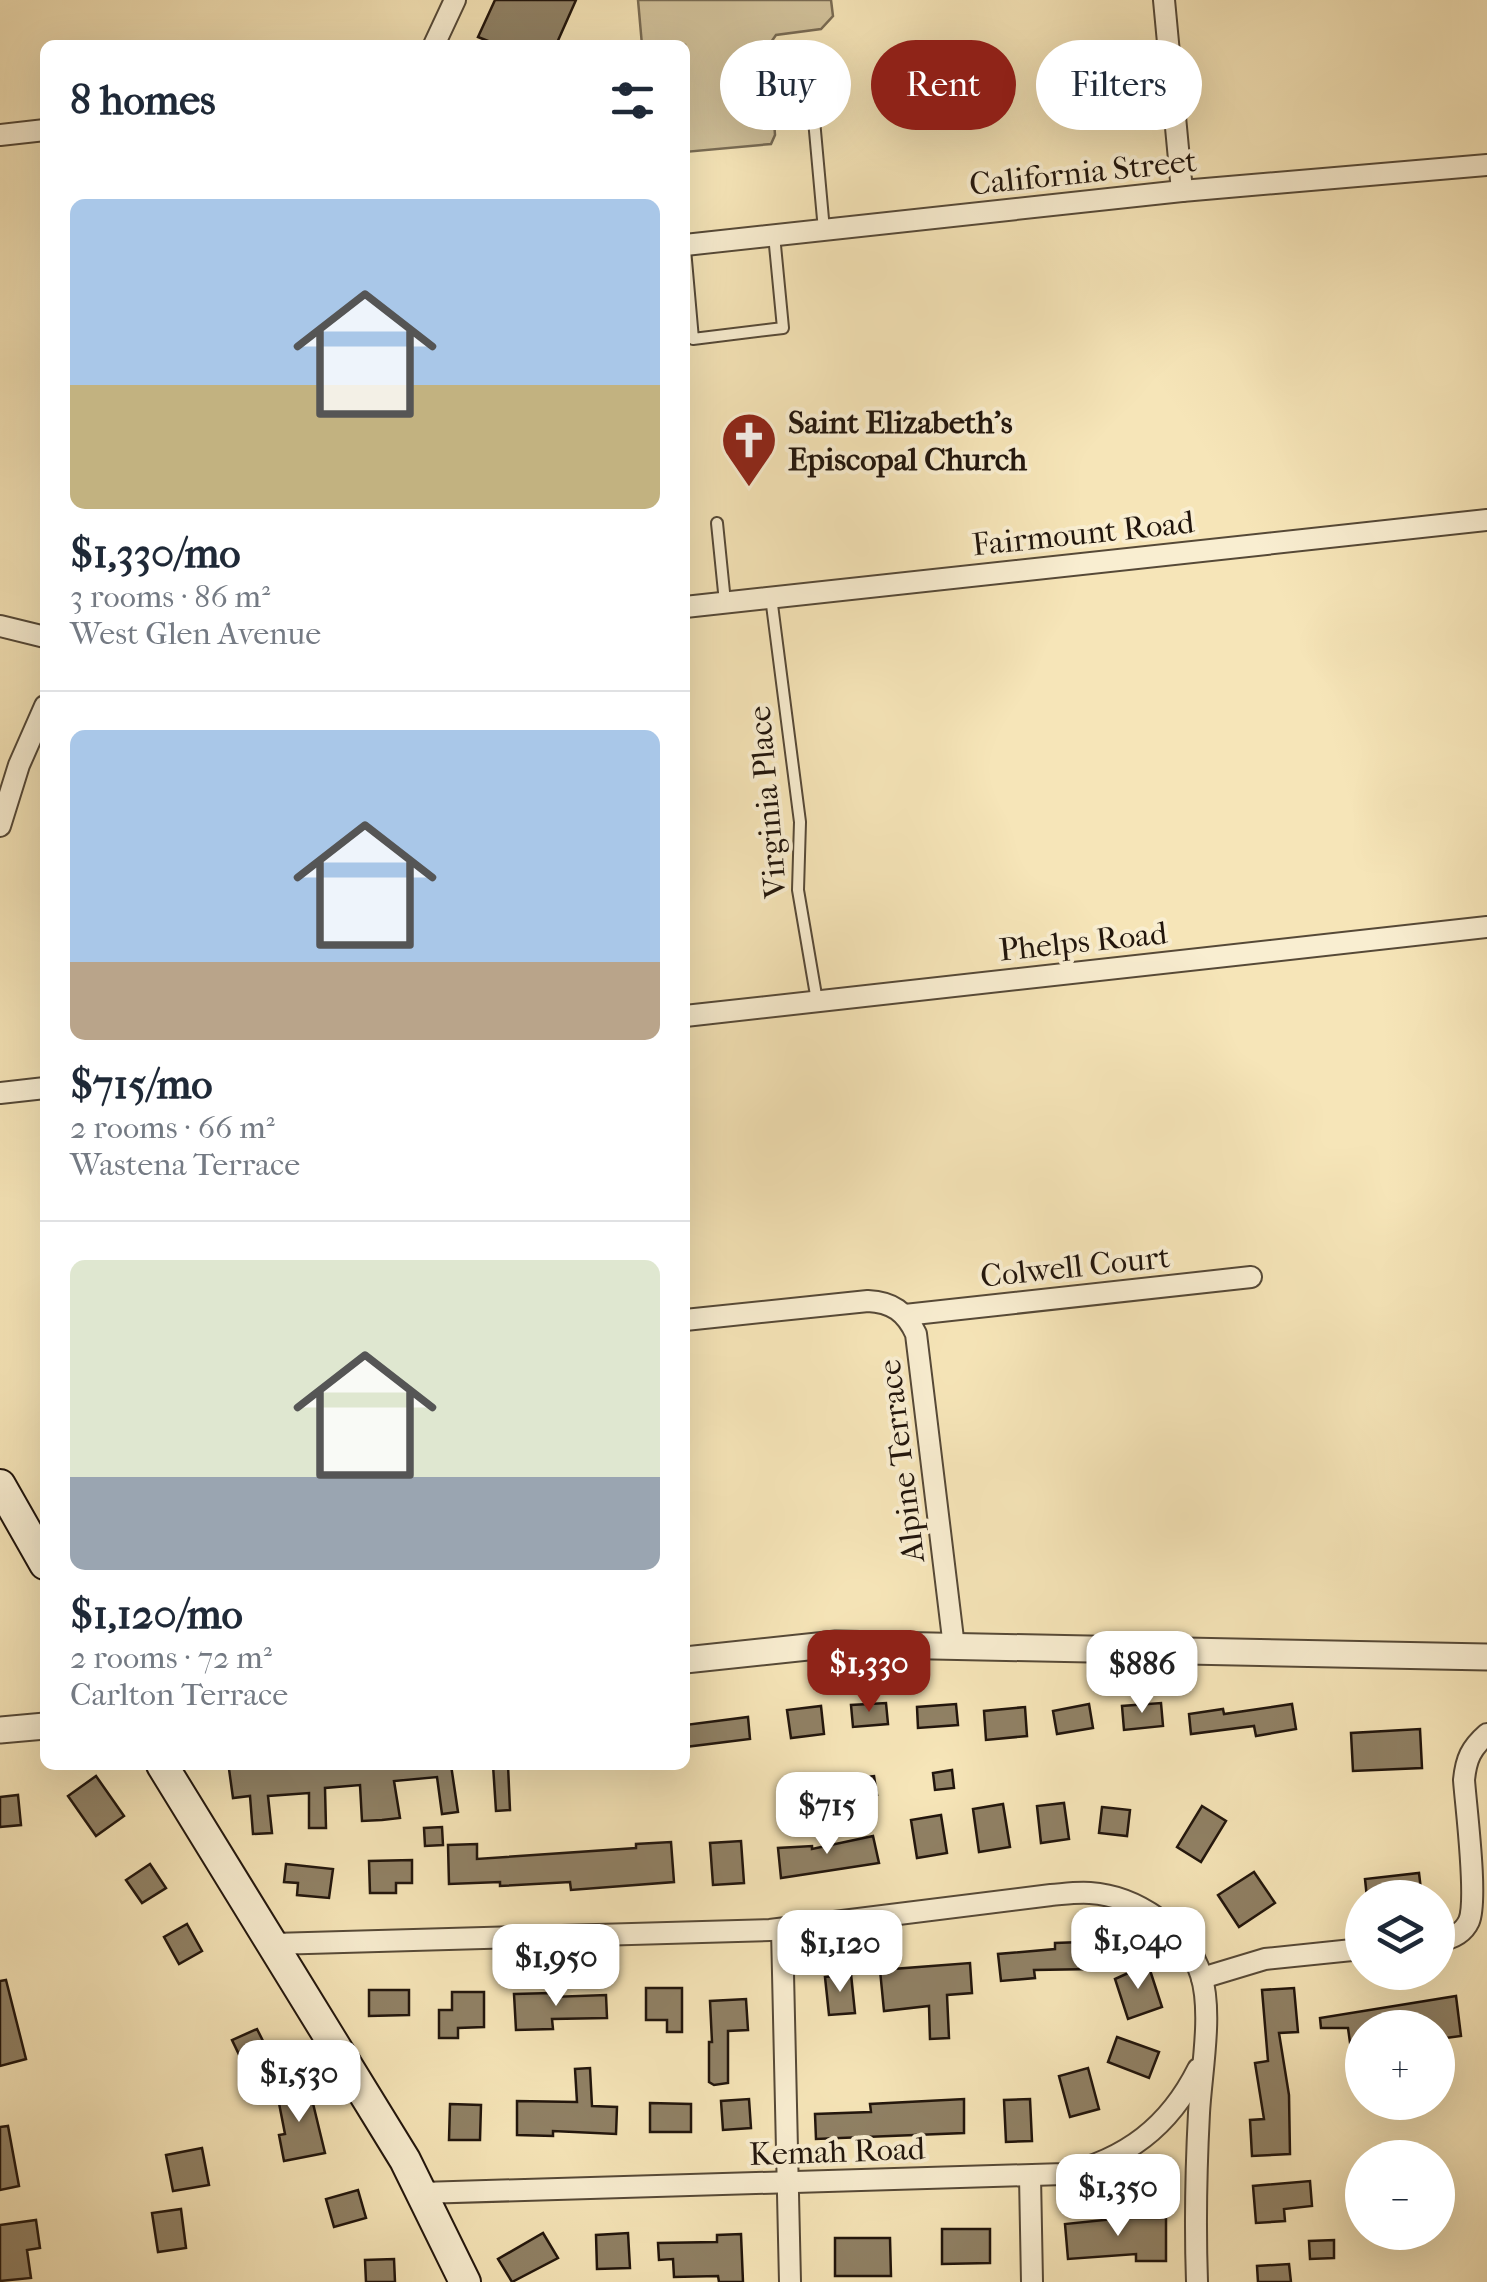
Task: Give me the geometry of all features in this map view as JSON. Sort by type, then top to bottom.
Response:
[{"type":"main road","points":[[0,1485],[40,1555]]},
{"type":"main road","points":[[165,1770],[405,2160],[464,2282]]},
{"type":"street","points":[[436,40],[455,0]]},
{"type":"street","points":[[1164,0],[1182,191]]},
{"type":"street","points":[[0,135],[40,131]]},
{"type":"street","name":"California Street","points":[[690,246],[1182,191],[1487,166]]},
{"type":"street","name":"Fairmount Road","points":[[690,606],[1487,520]]},
{"type":"street","points":[[0,626],[40,636]]},
{"type":"street","points":[[0,826],[40,718]]},
{"type":"street","name":"Phelps Road","points":[[690,1015],[1487,926]]},
{"type":"street","points":[[0,1093],[40,1089]]},
{"type":"street","name":"Colwell Court","points":[[904,1315],[1251,1277]]},
{"type":"street","name":"Alpine Terrace","points":[[690,1320],[868,1302],[894,1306],[904,1315],[916,1334],[954,1647]]},
{"type":"street","points":[[690,1659],[836,1644],[1487,1658]]},
{"type":"street","points":[[0,1730],[40,1726]]},
{"type":"street","points":[[1455,1936],[1462,1931],[1472,1908],[1466,1762],[1473,1746],[1487,1734]]},
{"type":"street","points":[[273,1944],[782,1929],[1088,1893],[1136,1906],[1177,1936],[1202,1978],[1197,2282]]},
{"type":"street","points":[[782,1929],[790,2282]]},
{"type":"street","points":[[1202,1978],[1265,1959],[1345,1951]]},
{"type":"street","name":"Kemah Road","points":[[421,2193],[1064,2174],[1093,2167],[1144,2140],[1183,2098],[1203,2058]]},
{"type":"street","points":[[1030,2176],[1032,2282]]},
{"type":"lane","points":[[815,130],[824,230]]},
{"type":"lane","points":[[690,304],[693,339],[783,328],[774,235]]},
{"type":"lane","points":[[717,523],[725,603]]},
{"type":"lane","name":"Virginia Place","points":[[772,598],[800,822],[798,890],[816,1001]]},
{"type":"shaded area","points":[[638,0],[831,0],[833,16],[821,29],[776,35],[772,40],[720,40],[720,130],[775,130],[771,144],[690,152],[690,40],[642,40]]},
{"type":"building","points":[[495,0],[576,0],[558,40],[478,37]]},
{"type":"building","points":[[886,1703],[888,1724],[853,1727],[851,1705]]},
{"type":"building","points":[[1161,1703],[1163,1726],[1124,1730],[1122,1706]]},
{"type":"building","points":[[956,1704],[958,1725],[918,1728],[917,1707]]},
{"type":"building","points":[[1089,1704],[1093,1728],[1057,1734],[1053,1711]]},
{"type":"building","points":[[1292,1704],[1296,1729],[1256,1736],[1254,1726],[1191,1734],[1189,1714],[1223,1709],[1224,1714]]},
{"type":"building","points":[[821,1706],[824,1734],[791,1738],[787,1710]]},
{"type":"building","points":[[1025,1707],[1027,1736],[986,1740],[984,1711]]},
{"type":"building","points":[[748,1717],[750,1739],[690,1746],[690,1724]]},
{"type":"building","points":[[1420,1729],[1422,1768],[1353,1771],[1351,1733]]},
{"type":"building","points":[[229,1770],[452,1770],[458,1812],[442,1814],[437,1777],[394,1781],[400,1818],[382,1820],[362,1821],[360,1785],[325,1788],[326,1828],[309,1828],[309,1793],[268,1796],[272,1833],[253,1834],[250,1796],[233,1798]]},
{"type":"building","points":[[493,1770],[508,1770],[510,1810],[496,1811]]},
{"type":"building","points":[[952,1770],[954,1788],[935,1790],[933,1773]]},
{"type":"building","points":[[96,1776],[124,1816],[96,1836],[68,1796]]},
{"type":"building","points":[[874,1776],[877,1795],[858,1797],[856,1778]]},
{"type":"building","points":[[18,1795],[21,1825],[0,1827],[0,1797]]},
{"type":"building","points":[[1064,1803],[1069,1839],[1041,1843],[1037,1806]]},
{"type":"building","points":[[1003,1804],[1010,1847],[979,1852],[973,1809]]},
{"type":"building","points":[[1202,1806],[1226,1821],[1201,1862],[1177,1847]]},
{"type":"building","points":[[1102,1807],[1130,1810],[1127,1836],[1099,1833]]},
{"type":"building","points":[[941,1815],[947,1853],[917,1858],[911,1820]]},
{"type":"building","points":[[442,1827],[443,1845],[425,1846],[424,1828]]},
{"type":"building","points":[[873,1836],[879,1863],[781,1878],[778,1848],[812,1849]]},
{"type":"building","points":[[741,1841],[744,1883],[713,1885],[710,1843]]},
{"type":"building","points":[[671,1842],[674,1882],[571,1890],[570,1882],[449,1884],[448,1845],[477,1844],[477,1859]]},
{"type":"building","points":[[412,1860],[412,1883],[396,1883],[396,1893],[370,1893],[369,1861]]},
{"type":"building","points":[[150,1864],[166,1888],[142,1903],[126,1880]]},
{"type":"building","points":[[286,1864],[333,1869],[329,1898],[297,1895],[298,1883],[284,1882]]},
{"type":"building","points":[[1254,1872],[1275,1903],[1239,1927],[1218,1895]]},
{"type":"building","points":[[1419,1873],[1420,1880],[1365,1880]]},
{"type":"building","points":[[187,1924],[202,1951],[179,1964],[164,1937]]},
{"type":"building","points":[[1055,1943],[1093,1943],[1094,1969],[1034,1970],[1035,1978],[1001,1981],[998,1954],[1055,1949]]},
{"type":"building","points":[[970,1963],[972,1993],[947,1995],[949,2038],[930,2039],[929,2006],[884,2011],[880,1970]]},
{"type":"building","points":[[1148,1964],[1162,2007],[1128,2019],[1115,1979]]},
{"type":"building","points":[[851,1974],[855,2013],[829,2015],[825,1977]]},
{"type":"building","points":[[6,1980],[26,2059],[0,2066],[0,1981]]},
{"type":"building","points":[[646,1988],[682,1988],[682,2032],[667,2032],[667,2020],[646,2020]]},
{"type":"building","points":[[1294,1988],[1298,2032],[1279,2033],[1289,2095],[1290,2154],[1252,2156],[1250,2120],[1264,2119],[1255,2063],[1268,2061],[1262,1990]]},
{"type":"building","points":[[369,1990],[409,1990],[409,2015],[369,2016]]},
{"type":"building","points":[[452,1992],[484,1992],[484,2027],[458,2028],[458,2038],[439,2038],[439,2010],[452,2010]]},
{"type":"building","points":[[551,1993],[551,1997],[606,1995],[607,2018],[552,2019],[553,2029],[516,2030],[514,1994]]},
{"type":"building","points":[[1456,1996],[1461,2036],[1455,2037],[1455,2010],[1369,2010]]},
{"type":"building","points":[[746,1999],[748,2030],[728,2031],[728,2083],[714,2085],[709,2082],[710,2001]]},
{"type":"building","points":[[1345,2014],[1345,2028],[1321,2028],[1320,2018]]},
{"type":"building","points":[[257,2029],[270,2055],[245,2067],[232,2040]]},
{"type":"building","points":[[1117,2037],[1159,2052],[1149,2078],[1108,2062]]},
{"type":"building","points":[[590,2068],[592,2106],[617,2107],[616,2134],[553,2131],[553,2136],[517,2135],[517,2101],[577,2102],[575,2069]]},
{"type":"building","points":[[1088,2068],[1099,2109],[1070,2117],[1059,2076]]},
{"type":"building","points":[[309,2087],[325,2153],[284,2161],[279,2135],[285,2134],[277,2093]]},
{"type":"building","points":[[749,2099],[751,2128],[723,2130],[721,2101]]},
{"type":"building","points":[[964,2099],[964,2133],[816,2139],[815,2114],[871,2112],[870,2104]]},
{"type":"building","points":[[1030,2099],[1032,2141],[1006,2142],[1004,2100]]},
{"type":"building","points":[[650,2103],[691,2104],[691,2132],[650,2132]]},
{"type":"building","points":[[450,2104],[481,2105],[480,2140],[449,2140]]},
{"type":"building","points":[[8,2126],[19,2186],[0,2190],[0,2127]]},
{"type":"building","points":[[202,2148],[209,2185],[173,2191],[166,2155]]},
{"type":"building","points":[[1310,2181],[1312,2206],[1284,2209],[1285,2221],[1256,2223],[1253,2186]]},
{"type":"building","points":[[358,2190],[366,2218],[334,2227],[326,2199]]},
{"type":"building","points":[[181,2209],[186,2248],[158,2252],[152,2213]]},
{"type":"building","points":[[1166,2218],[1166,2261],[1136,2261],[1136,2254],[1068,2259],[1065,2224]]},
{"type":"building","points":[[36,2220],[40,2248],[27,2250],[31,2278],[0,2281],[0,2225]]},
{"type":"building","points":[[942,2229],[990,2229],[990,2263],[942,2264]]},
{"type":"building","points":[[543,2233],[558,2258],[512,2282],[498,2259]]},
{"type":"building","points":[[628,2233],[630,2268],[597,2269],[596,2235]]},
{"type":"building","points":[[741,2234],[743,2282],[719,2282],[718,2276],[674,2277],[673,2259],[659,2260],[658,2243],[717,2242],[717,2235]]},
{"type":"building","points":[[835,2238],[890,2238],[891,2276],[835,2276]]},
{"type":"building","points":[[1334,2240],[1334,2258],[1310,2259],[1309,2241]]},
{"type":"building","points":[[394,2259],[395,2282],[366,2282],[365,2260]]},
{"type":"building","points":[[1289,2264],[1291,2282],[1258,2282],[1257,2266]]},
{"type":"place","name":"Saint Elizabeth's Episcopal Church","points":[[749,489]]}]
